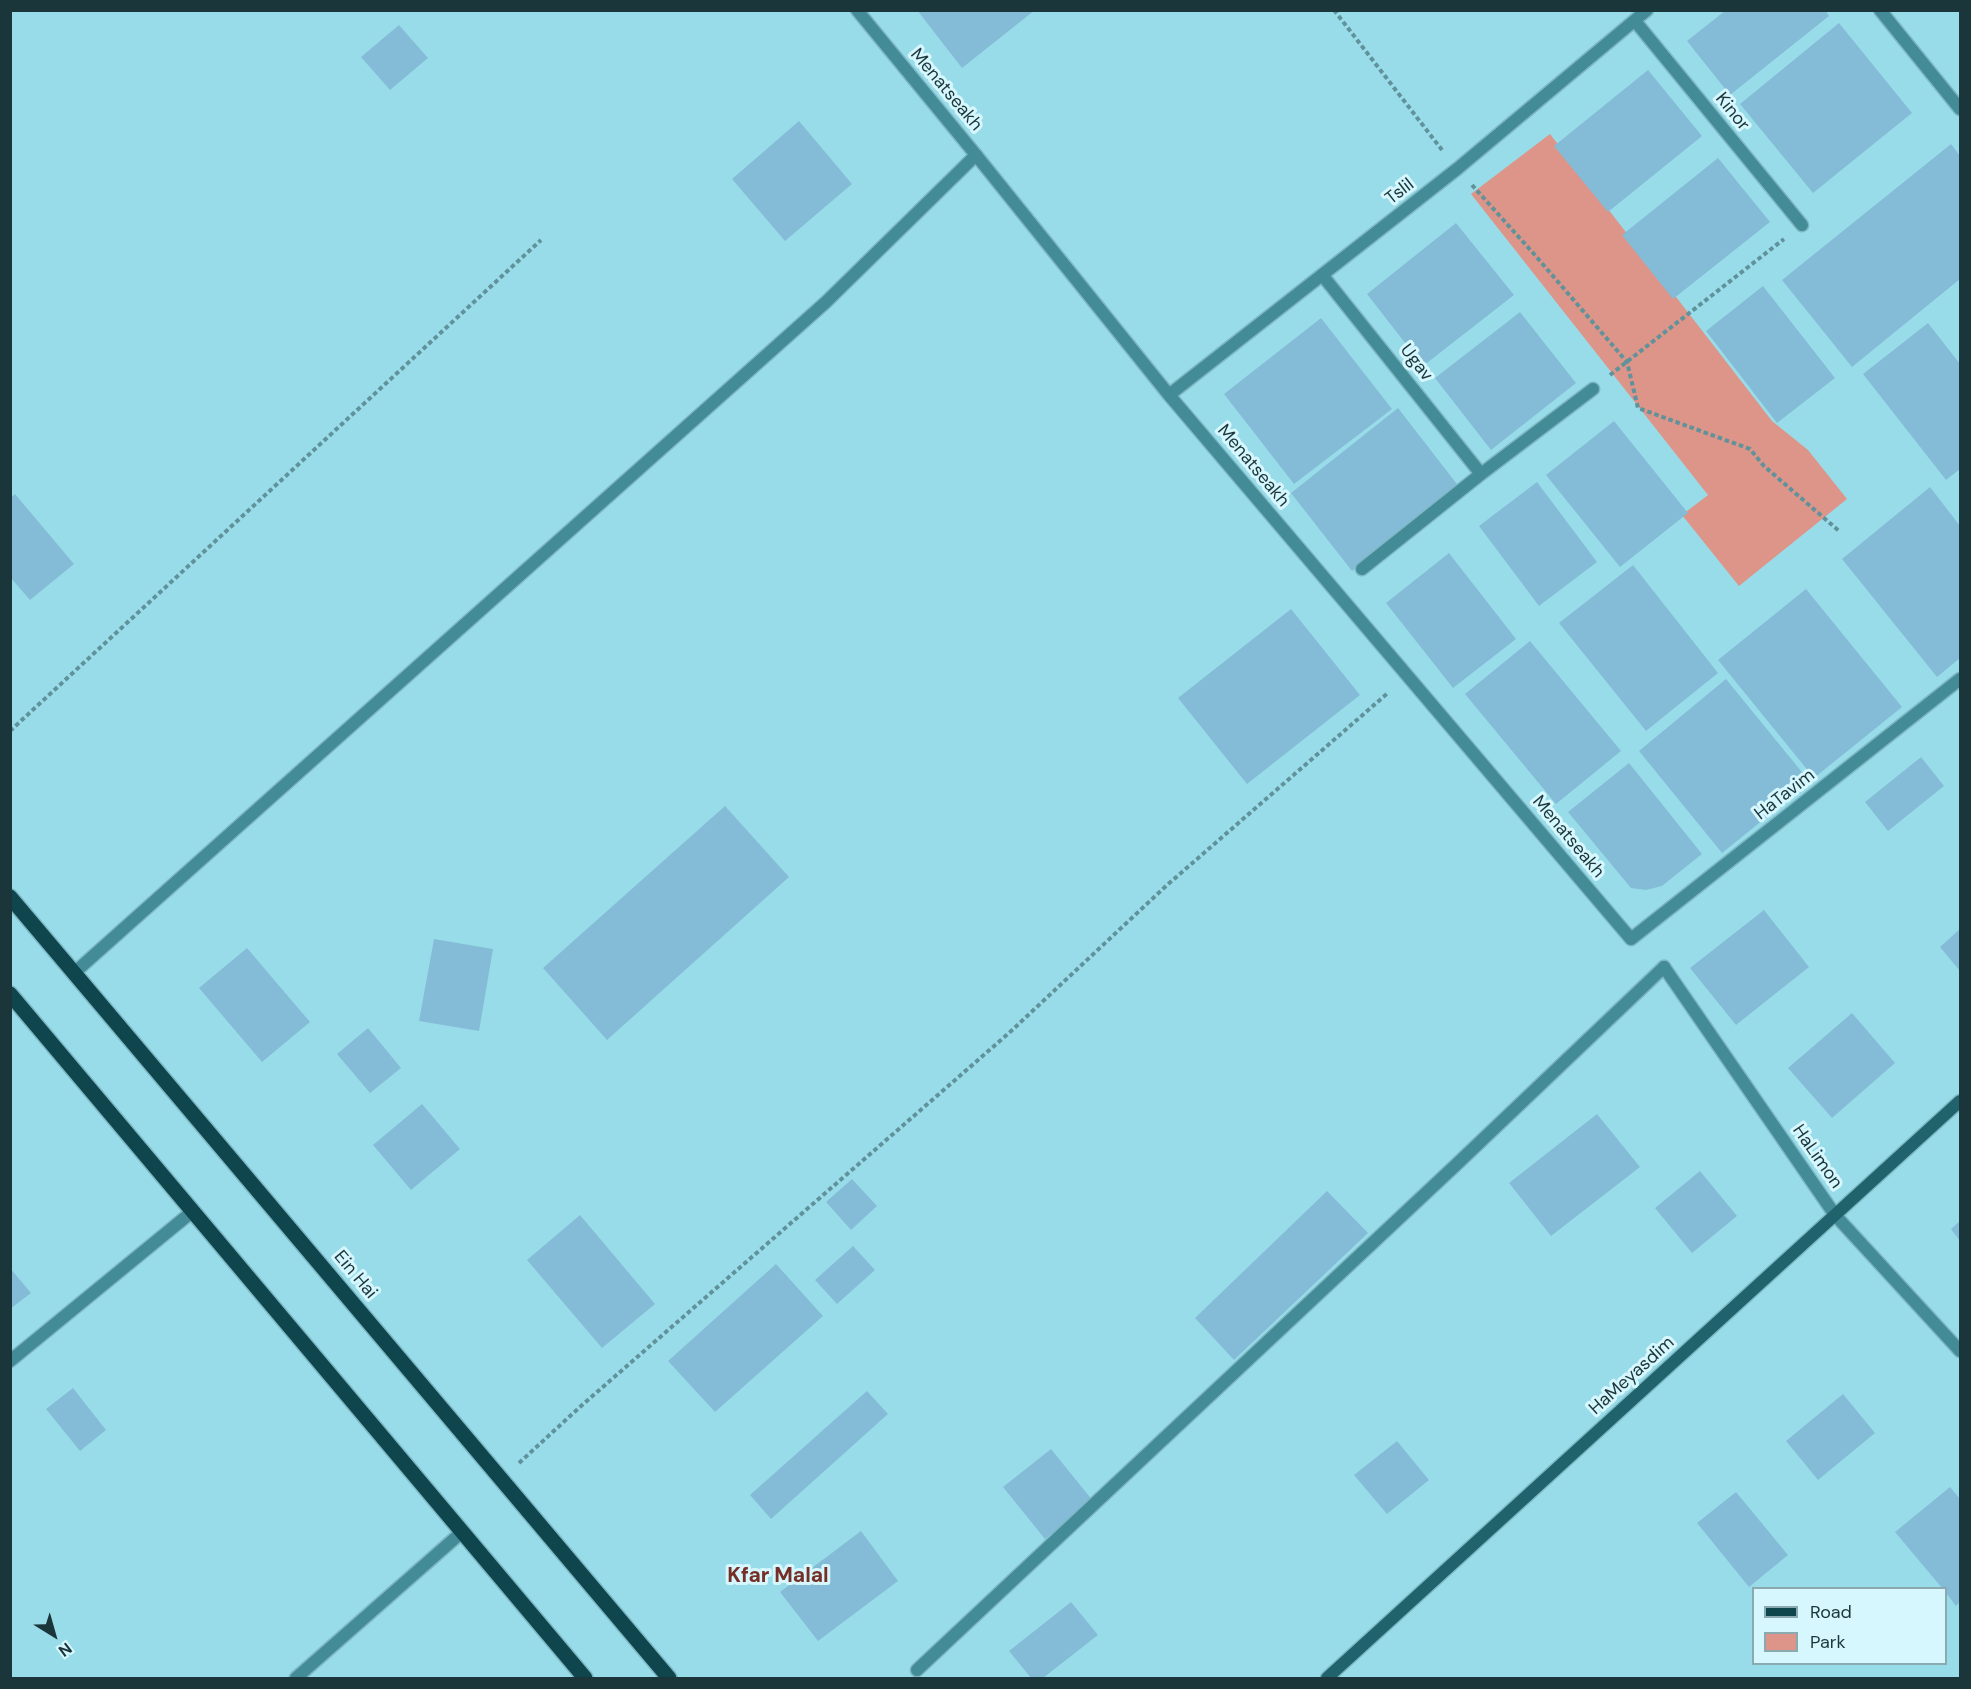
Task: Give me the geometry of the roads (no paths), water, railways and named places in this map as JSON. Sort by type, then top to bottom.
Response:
[{"type":"main road","name":"Ein Hai","points":[[10,897],[669,1678]]},
{"type":"main road","points":[[10,994],[585,1678]]},
{"type":"street","name":"Menatseakh","points":[[857,10],[1169,395],[1631,939]]},
{"type":"street","name":"Tslil","points":[[1169,395],[1457,169],[1647,10]]},
{"type":"street","points":[[1880,10],[1960,109]]},
{"type":"street","name":"Kinor","points":[[1635,21],[1802,225]]},
{"type":"street","points":[[74,973],[826,302],[976,155]]},
{"type":"street","name":"Ugav","points":[[1323,276],[1481,474]]},
{"type":"street","points":[[1362,568],[1593,388]]},
{"type":"street","name":"HaTavim","points":[[1631,939],[1960,679]]},
{"type":"street","name":"HaLimon","points":[[917,1670],[1467,1155],[1664,967],[1836,1215],[1960,1351]]},
{"type":"street","name":"HaMeyasdim","points":[[1328,1678],[1960,1101]]},
{"type":"street","points":[[10,1361],[193,1211]]},
{"type":"street","points":[[296,1678],[462,1532]]},
{"type":"district","name":"Kfar Malal","points":[[778,1576]]}]
